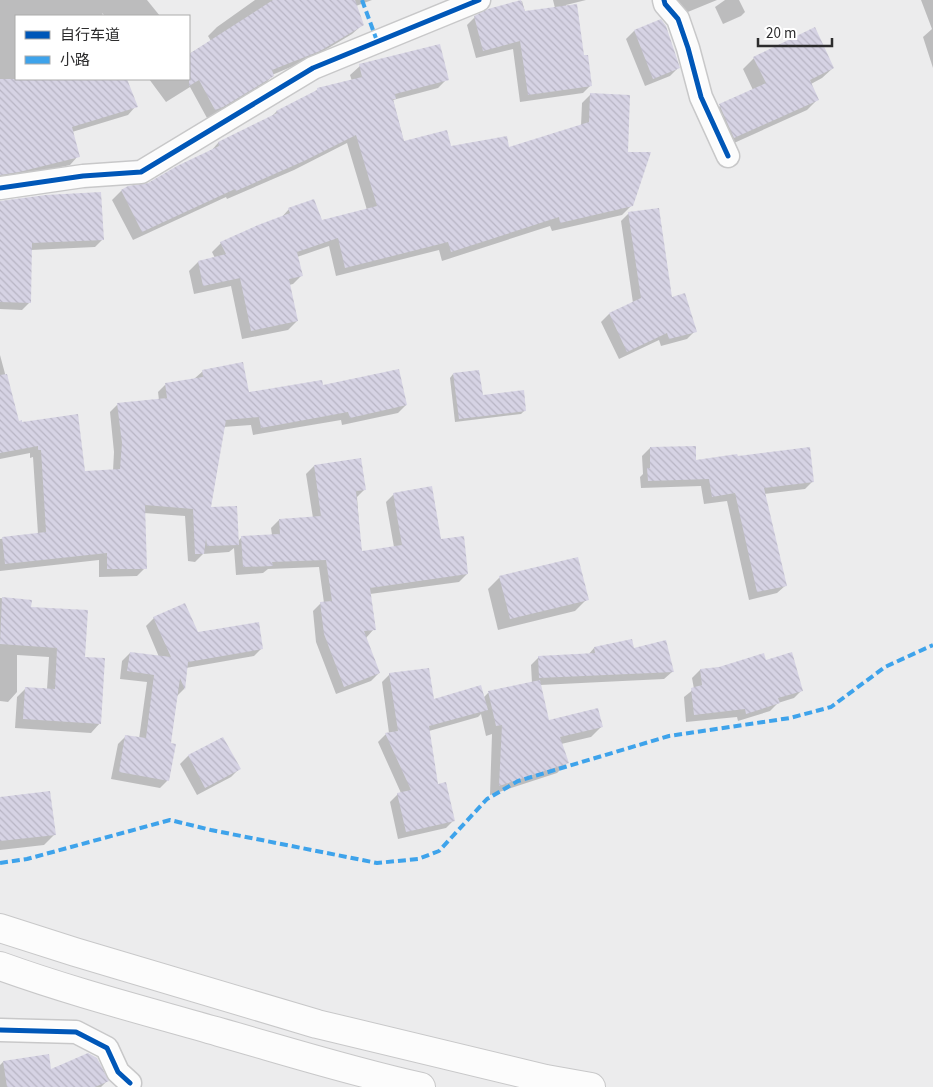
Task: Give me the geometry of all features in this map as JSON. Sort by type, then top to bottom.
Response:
[{"type":"main road","points":[[0,928],[317,1024],[546,1080],[591,1087]]},
{"type":"main road","points":[[0,966],[36,979],[177,1020],[380,1078],[421,1087]]},
{"type":"street","points":[[0,188],[83,176],[141,172],[313,68],[479,0]]},
{"type":"street","points":[[664,0],[665,4],[678,19],[688,48],[700,96],[728,156]]},
{"type":"street","points":[[0,1030],[76,1032],[107,1048],[118,1072],[130,1083]]},
{"type":"building","points":[[273,0],[355,0],[364,25],[320,51],[272,70],[274,76],[215,110],[199,80],[189,86],[190,53]]},
{"type":"building","points":[[521,0],[525,11],[577,4],[584,55],[588,55],[592,86],[528,95],[520,41],[483,51],[474,16],[488,9]]},
{"type":"building","points":[[661,19],[666,26],[680,68],[653,79],[634,30]]},
{"type":"building","points":[[815,27],[834,68],[810,80],[819,100],[734,138],[719,104],[766,83],[753,57]]},
{"type":"building","points":[[440,44],[449,80],[395,94],[396,99],[393,99],[404,141],[447,130],[451,146],[507,136],[509,147],[589,122],[590,93],[630,95],[628,152],[651,152],[633,206],[560,223],[559,217],[451,252],[448,242],[345,268],[338,238],[297,252],[303,276],[289,279],[298,321],[251,331],[240,278],[203,286],[198,261],[226,254],[220,242],[290,213],[288,208],[314,199],[322,220],[377,206],[356,135],[304,161],[236,191],[235,189],[142,232],[121,190],[128,186],[148,183],[177,166],[219,146],[218,142],[277,113],[276,111],[317,90],[317,88],[362,77],[359,64]]},
{"type":"building","points":[[0,79],[127,80],[138,107],[72,127],[80,157],[0,175]]},
{"type":"building","points":[[101,192],[104,240],[32,243],[31,303],[0,302],[0,201],[46,195]]},
{"type":"building","points":[[659,208],[672,297],[685,293],[697,332],[669,339],[667,333],[627,352],[609,313],[641,298],[628,212]]},
{"type":"building","points":[[243,362],[249,392],[322,380],[323,385],[399,369],[407,405],[350,418],[348,412],[261,428],[259,417],[226,420],[211,507],[237,506],[239,545],[207,546],[206,538],[204,554],[195,554],[193,509],[145,505],[147,569],[107,569],[107,553],[5,564],[2,537],[46,532],[41,450],[38,450],[38,446],[0,453],[0,375],[7,374],[19,421],[78,414],[85,471],[120,469],[122,443],[117,403],[167,398],[165,383],[203,377],[202,370]]},
{"type":"building","points":[[479,370],[483,395],[524,390],[526,411],[459,419],[453,373]]},
{"type":"building","points":[[696,446],[696,460],[810,447],[814,482],[764,488],[787,586],[757,592],[735,493],[712,497],[709,479],[648,481],[647,468],[650,468],[650,447]]},
{"type":"building","points":[[361,458],[366,490],[356,491],[362,551],[402,545],[393,493],[432,486],[441,539],[464,536],[468,574],[370,588],[376,630],[364,631],[380,673],[344,687],[324,634],[320,602],[332,601],[326,560],[272,562],[273,566],[243,567],[241,536],[280,534],[279,519],[321,516],[314,465]]},
{"type":"building","points":[[578,557],[589,600],[510,619],[499,576]]},
{"type":"building","points":[[2,597],[32,600],[31,607],[88,610],[85,657],[105,658],[101,724],[23,719],[25,687],[55,689],[57,648],[0,644]]},
{"type":"building","points":[[185,603],[198,632],[259,622],[263,649],[188,662],[185,690],[180,678],[171,743],[176,744],[169,781],[119,772],[125,735],[146,738],[154,675],[127,671],[130,652],[171,657],[153,617]]},
{"type":"building","points":[[632,639],[634,648],[666,640],[674,672],[539,678],[538,656],[595,653],[594,647]]},
{"type":"building","points":[[792,652],[803,691],[778,698],[780,703],[746,714],[745,709],[694,715],[691,688],[702,685],[700,669],[719,667],[764,653],[766,660]]},
{"type":"building","points":[[429,668],[434,699],[481,685],[488,710],[429,726],[438,784],[446,782],[455,821],[406,832],[397,793],[411,790],[385,733],[398,731],[389,673]]},
{"type":"building","points":[[540,680],[549,720],[598,708],[603,727],[560,737],[569,763],[499,786],[502,725],[496,726],[488,691]]},
{"type":"building","points":[[223,737],[241,769],[205,788],[188,755]]},
{"type":"building","points":[[50,791],[56,835],[0,841],[0,797]]},
{"type":"building","points":[[88,1053],[97,1058],[109,1081],[95,1087],[7,1087],[3,1061],[49,1054],[51,1069]]},
{"type":"marked path","points":[[362,0],[377,41]]},
{"type":"marked path","points":[[0,863],[27,859],[170,820],[377,863],[418,859],[439,851],[487,799],[518,781],[669,736],[790,718],[831,707],[885,667],[933,645]]},
{"type":"cycle path","points":[[0,188],[83,176],[141,172],[313,68],[479,0]]},
{"type":"cycle path","points":[[664,0],[665,4],[678,19],[701,97],[728,156]]},
{"type":"cycle path","points":[[0,1030],[76,1032],[107,1048],[118,1072],[130,1083]]}]
